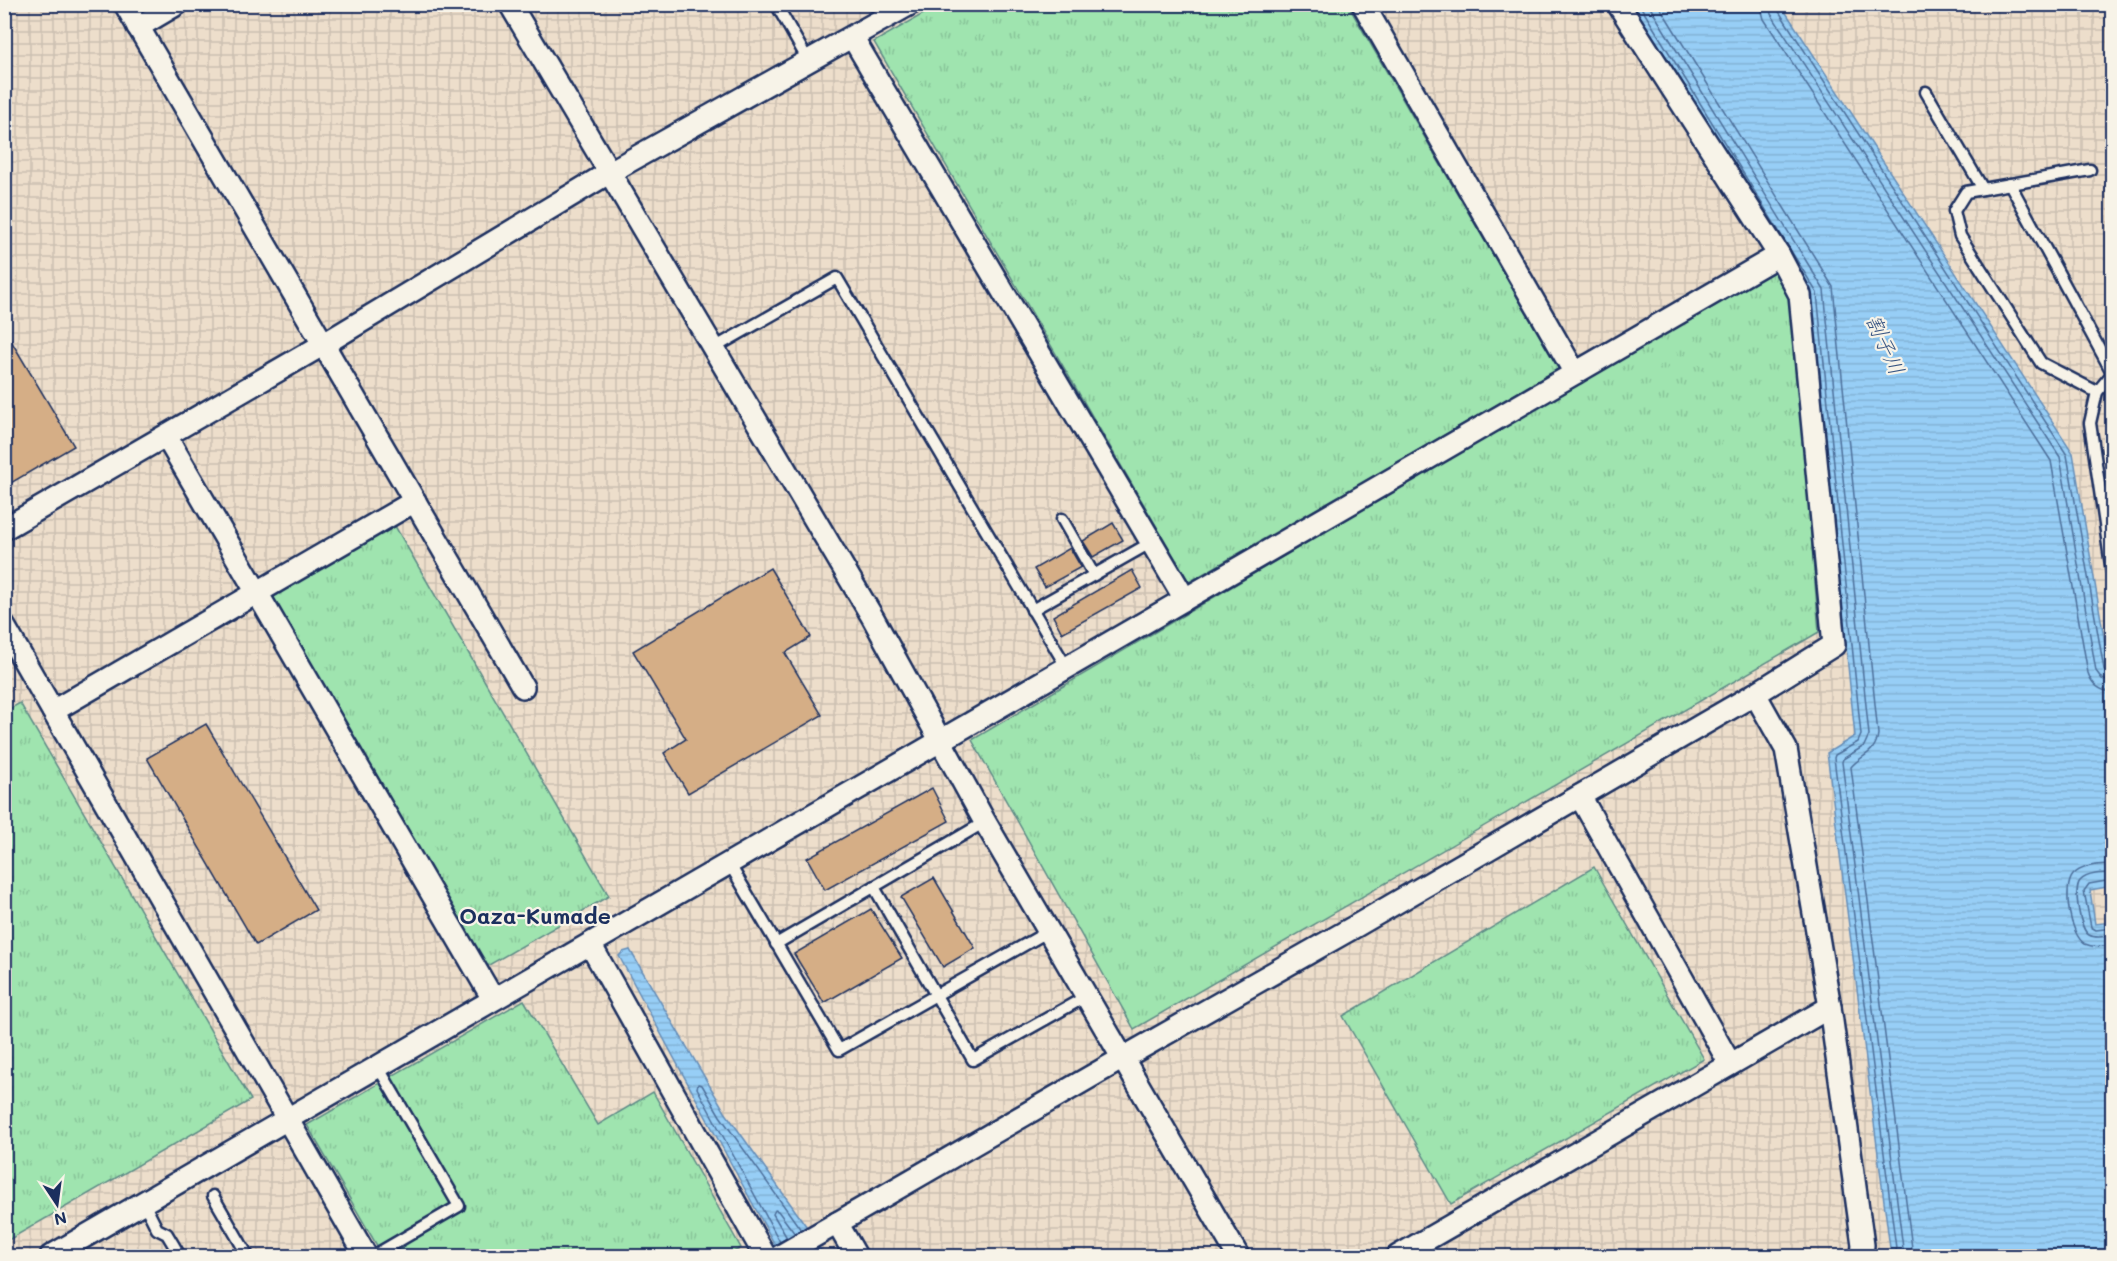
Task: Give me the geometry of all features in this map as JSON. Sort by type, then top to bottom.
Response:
[{"type":"street","points":[[125,4],[523,687]]},
{"type":"street","points":[[138,27],[177,4]]},
{"type":"street","points":[[510,4],[873,618],[985,822],[1238,1257]]},
{"type":"street","points":[[1363,4],[1575,373]]},
{"type":"street","points":[[780,1257],[1377,914],[1755,694],[1834,645],[1800,295],[1779,255],[1618,4]]},
{"type":"street","points":[[4,529],[324,344],[610,172],[853,38],[897,8]]},
{"type":"street","points":[[853,38],[1185,599]]},
{"type":"street","points":[[51,1257],[76,1250],[144,1203],[377,1065],[1779,255]]},
{"type":"street","points":[[166,436],[493,999]]},
{"type":"street","points":[[52,711],[415,501]]},
{"type":"street","points":[[4,626],[364,1254]]},
{"type":"street","points":[[1755,694],[1786,749],[1830,1007],[1863,1245],[1862,1257]]},
{"type":"street","points":[[1580,795],[1730,1064]]},
{"type":"street","points":[[590,944],[765,1257]]},
{"type":"street","points":[[1398,1257],[1830,1007]]},
{"type":"street","points":[[837,1224],[856,1257]]},
{"type":"lane","points":[[776,4],[809,62]]},
{"type":"lane","points":[[1926,92],[1983,189]]},
{"type":"lane","points":[[2090,170],[1966,192],[1954,211],[1960,236],[2041,363],[2097,392]]},
{"type":"lane","points":[[2010,184],[2112,373],[2097,392],[2090,423],[2112,572]]},
{"type":"lane","points":[[714,348],[837,278],[1066,668]]},
{"type":"lane","points":[[1062,519],[1094,575]]},
{"type":"lane","points":[[1032,610],[1152,542]]},
{"type":"lane","points":[[776,944],[985,822]]},
{"type":"lane","points":[[729,863],[839,1050],[1049,931]]},
{"type":"lane","points":[[874,886],[973,1059],[1087,996]]},
{"type":"lane","points":[[364,1254],[459,1206],[377,1065]]},
{"type":"lane","points":[[213,1196],[248,1257]]},
{"type":"lane","points":[[144,1203],[157,1229],[167,1234],[180,1257]]},
{"type":"shaded area","points":[[5,5],[1632,5],[1811,295],[1855,736],[1827,753],[1891,1256],[5,1256]]},
{"type":"shaded area","points":[[1781,5],[2112,5],[2112,685],[2073,452]]},
{"type":"shaded area","points":[[2112,886],[2112,922],[2095,924],[2090,889]]},
{"type":"green space","points":[[939,5],[1348,5],[1559,369],[1189,582],[874,42]]},
{"type":"green space","points":[[1774,267],[1792,300],[1819,632],[1134,1029],[972,740]]},
{"type":"green space","points":[[395,526],[609,896],[482,969],[269,598]]},
{"type":"green space","points":[[20,703],[251,1100],[5,1242],[4,712]]},
{"type":"green space","points":[[1594,867],[1704,1059],[1451,1204],[1343,1016]]},
{"type":"green space","points":[[524,1000],[598,1125],[653,1092],[741,1248],[726,1256],[383,1256],[307,1125]]},
{"type":"water","name":"割子川","points":[[1632,5],[1781,5],[2073,453],[2112,685],[2112,886],[2090,890],[2095,924],[2112,922],[2112,1256],[1891,1256],[1827,753],[1855,736],[1811,295]]},
{"type":"water","points":[[630,950],[725,1112],[809,1230],[824,1256],[781,1256],[619,956]]},
{"type":"building","points":[[4,329],[74,446],[4,487]]},
{"type":"building","points":[[1113,523],[1123,540],[1093,557],[1083,541]]},
{"type":"building","points":[[1070,548],[1081,567],[1045,587],[1034,569]]},
{"type":"building","points":[[770,568],[811,637],[785,653],[822,715],[688,793],[664,753],[686,739],[633,651]]},
{"type":"building","points":[[1132,570],[1142,588],[1062,633],[1053,616]]},
{"type":"building","points":[[206,724],[316,910],[256,945],[147,758]]},
{"type":"building","points":[[932,788],[949,821],[825,890],[807,858]]},
{"type":"building","points":[[934,878],[975,948],[943,967],[901,897]]},
{"type":"building","points":[[871,909],[902,958],[824,1003],[794,954]]},
{"type":"district","name":"Oaza-Kumade","points":[[535,916]]}]
